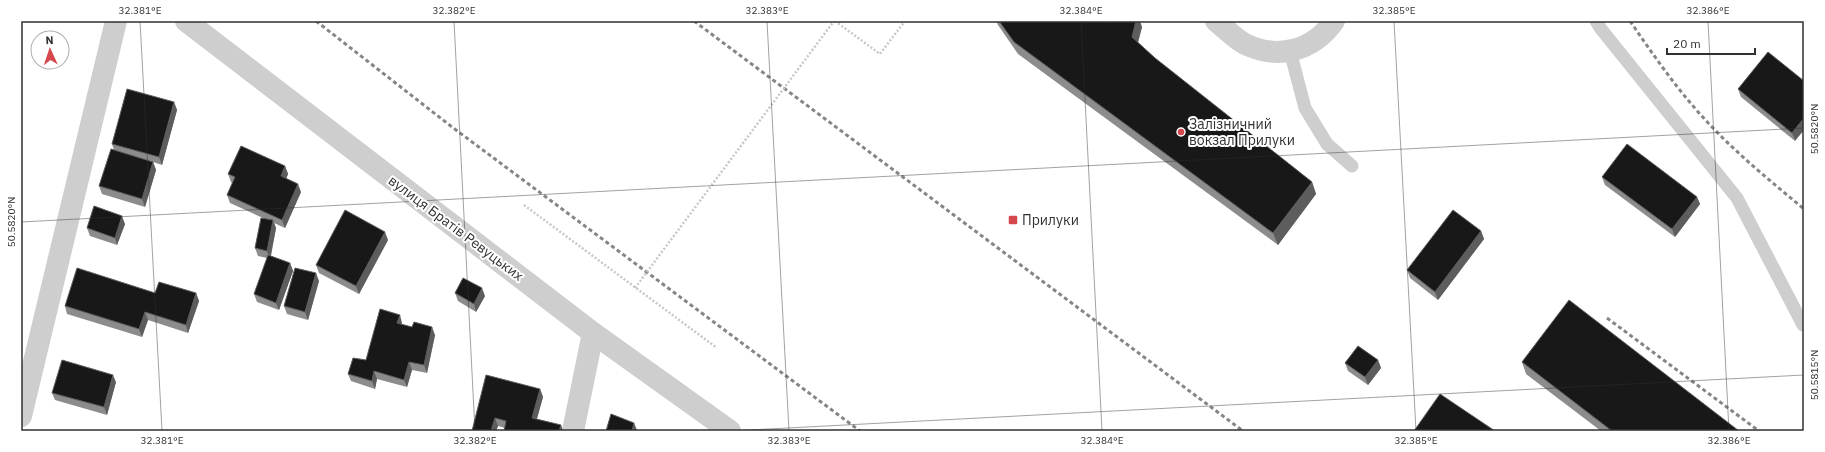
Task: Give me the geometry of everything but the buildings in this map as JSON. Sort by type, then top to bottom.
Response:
[{"type":"street","points":[[21,416],[116,21]]},
{"type":"street","name":"вулиця Братів Ревуцьких","points":[[186,21],[593,333],[730,431]]},
{"type":"street","points":[[1216,21],[1244,44],[1268,51],[1290,52],[1310,45],[1334,21]]},
{"type":"street","points":[[574,431],[593,333]]},
{"type":"lane","points":[[1596,21],[1737,198],[1803,324]]},
{"type":"lane","points":[[1290,52],[1305,108],[1327,144],[1352,166]]},
{"type":"path","points":[[635,288],[835,21],[880,54],[905,21]]},
{"type":"path","points":[[524,205],[717,348]]},
{"type":"railway","points":[[316,21],[452,127],[860,431]]},
{"type":"railway","points":[[694,21],[1243,431]]},
{"type":"railway","points":[[1630,21],[1690,103],[1724,140],[1804,209]]},
{"type":"railway","points":[[1607,318],[1759,431]]},
{"type":"place","name":"Залізничний вокзал Прилуки","points":[[1181,132]]},
{"type":"place","name":"Прилуки","points":[[1013,220]]}]
